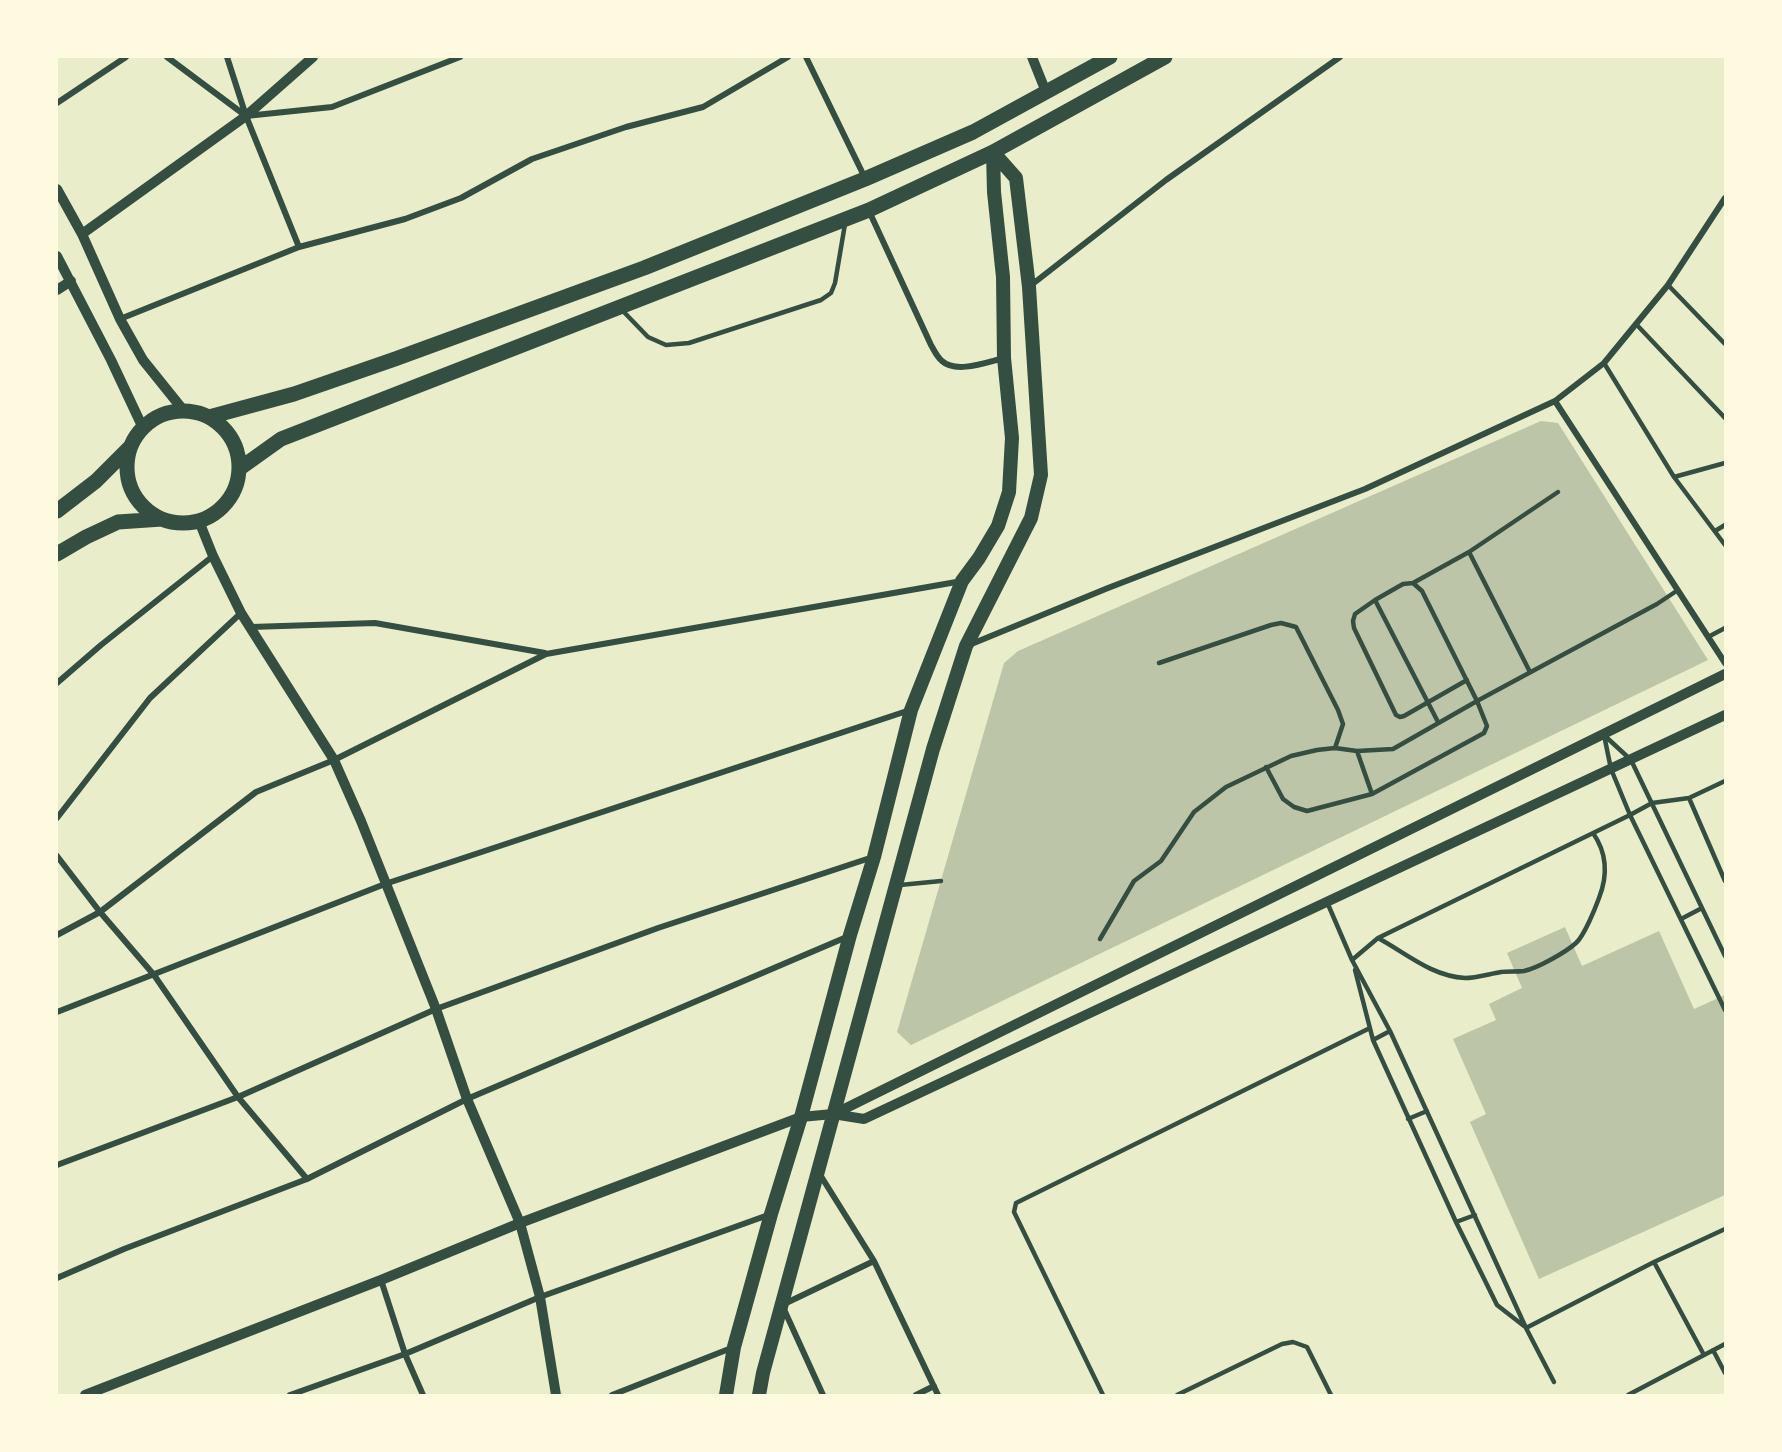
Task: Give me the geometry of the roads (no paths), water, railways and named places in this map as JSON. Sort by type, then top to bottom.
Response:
[{"type":"highway","points":[[209,417],[294,394],[645,268],[865,179],[973,132],[1110,57]]},
{"type":"highway","points":[[239,469],[281,439],[869,210],[993,152],[1165,57]]},
{"type":"highway","points":[[57,511],[96,481],[131,446],[143,428],[162,415],[184,411],[197,412],[209,417],[232,438],[236,448],[239,469],[235,489],[217,512],[199,521],[181,523],[162,519],[118,522],[57,554]]},
{"type":"highway","points":[[131,446],[128,468],[132,489],[144,507],[162,519]]},
{"type":"main road","points":[[759,1395],[817,1170],[933,749],[966,646],[1031,518],[1041,475],[1029,287],[1016,178],[993,152]]},
{"type":"main road","points":[[726,1395],[734,1347],[874,857],[911,710],[962,581],[998,526],[1009,492],[1012,438],[1004,358],[1003,278],[994,192],[993,152]]},
{"type":"street","points":[[57,103],[126,57]]},
{"type":"street","points":[[167,57],[246,116],[332,107],[460,57]]},
{"type":"street","points":[[227,57],[246,116],[299,247]]},
{"type":"street","points":[[82,234],[246,116],[313,57]]},
{"type":"street","points":[[120,319],[299,247],[405,219],[460,198],[532,159],[626,128],[703,107],[788,57]]},
{"type":"street","points":[[806,57],[865,179]]},
{"type":"street","points":[[1032,57],[1046,92]]},
{"type":"street","points":[[1029,287],[1166,180],[1340,57]]},
{"type":"street","points":[[57,189],[82,234],[120,319],[143,360],[184,411]]},
{"type":"street","points":[[966,646],[1108,588],[1365,489],[1555,401],[1604,363],[1668,285],[1725,198]]},
{"type":"street","points":[[869,210],[940,361],[949,366],[970,367],[1004,358]]},
{"type":"street","points":[[57,256],[143,428]]},
{"type":"street","points":[[57,290],[71,281]]},
{"type":"street","points":[[1555,401],[1725,663]]},
{"type":"street","points":[[199,521],[213,556],[242,613],[334,760],[361,821],[436,1009],[467,1100],[520,1223],[540,1297],[556,1395]]},
{"type":"street","points":[[57,683],[213,556]]},
{"type":"street","points":[[57,935],[100,912],[256,792],[334,760],[546,654],[962,581]]},
{"type":"street","points":[[57,818],[150,698],[242,613]]},
{"type":"street","points":[[250,627],[375,622],[546,654]]},
{"type":"street","points":[[833,1114],[1725,674]]},
{"type":"street","points":[[57,1012],[385,884],[911,710]]},
{"type":"street","points":[[85,1395],[381,1280],[520,1223],[801,1117],[833,1114],[864,1119],[1725,715]]},
{"type":"street","points":[[57,856],[100,912],[154,975],[238,1097],[307,1179]]},
{"type":"street","points":[[57,1165],[238,1097],[436,1009],[658,928],[874,857]]},
{"type":"street","points":[[57,1278],[124,1249],[307,1179],[467,1100],[850,935]]},
{"type":"street","points":[[817,1170],[874,1261],[938,1395]]},
{"type":"street","points":[[290,1395],[405,1354],[540,1297],[771,1214]]},
{"type":"street","points":[[823,1395],[782,1305],[874,1261]]},
{"type":"street","points":[[381,1280],[405,1354],[423,1395]]},
{"type":"street","points":[[612,1395],[734,1347]]},
{"type":"street","points":[[916,1395],[934,1386]]},
{"type":"lane","points":[[620,307],[648,337],[666,345],[689,343],[821,300],[831,293],[835,283],[846,219]]},
{"type":"lane","points":[[1668,285],[1725,344]]},
{"type":"lane","points":[[1636,324],[1725,418]]},
{"type":"lane","points":[[1604,363],[1674,477],[1725,544]]},
{"type":"lane","points":[[1674,477],[1725,464]]},
{"type":"lane","points":[[1467,680],[1404,716],[1396,715],[1354,628],[1355,614],[1403,584],[1413,583],[1469,552],[1558,492]]},
{"type":"lane","points":[[1715,531],[1725,525]]},
{"type":"lane","points":[[1469,552],[1530,672]]},
{"type":"lane","points":[[1266,767],[1283,799],[1294,807],[1307,811],[1372,794],[1484,733],[1487,726],[1477,701],[1422,591],[1413,583]]},
{"type":"lane","points":[[1100,939],[1134,881],[1161,861],[1194,812],[1226,787],[1291,756],[1317,750],[1393,749],[1438,722],[1657,604],[1678,590]]},
{"type":"lane","points":[[1375,600],[1438,722]]},
{"type":"lane","points":[[1159,663],[1281,623],[1296,627],[1338,710],[1342,724],[1335,748]]},
{"type":"lane","points":[[1708,637],[1725,628]]},
{"type":"lane","points":[[1604,735],[1631,760],[1725,956]]},
{"type":"lane","points":[[1604,735],[1611,769],[1630,815],[1725,1010]]},
{"type":"lane","points":[[1357,751],[1372,794]]},
{"type":"lane","points":[[1352,960],[1378,938],[1652,803],[1689,798],[1725,781]]},
{"type":"lane","points":[[1689,798],[1725,881]]},
{"type":"lane","points":[[1378,938],[1414,961],[1444,974],[1466,978],[1500,972],[1525,971],[1544,964],[1578,942],[1603,890],[1606,870],[1601,844],[1593,833]]},
{"type":"lane","points":[[897,885],[941,881]]},
{"type":"lane","points":[[1327,902],[1352,960],[1390,1031],[1526,1328],[1554,1382]]},
{"type":"lane","points":[[1681,919],[1702,908]]},
{"type":"lane","points":[[1352,960],[1373,1040],[1456,1222],[1497,1305],[1526,1328]]},
{"type":"lane","points":[[1103,1395],[1014,1212],[1016,1203],[1370,1028]]},
{"type":"lane","points":[[1373,1040],[1390,1031]]},
{"type":"lane","points":[[1408,1119],[1427,1111]]},
{"type":"lane","points":[[1456,1222],[1474,1215]]},
{"type":"lane","points":[[1526,1328],[1654,1262],[1725,1229]]},
{"type":"lane","points":[[1654,1262],[1704,1355]]},
{"type":"lane","points":[[1177,1395],[1282,1344],[1293,1342],[1307,1347],[1331,1395]]},
{"type":"lane","points":[[1628,1395],[1725,1344]]},
{"type":"lane","points":[[1713,1350],[1725,1373]]}]
